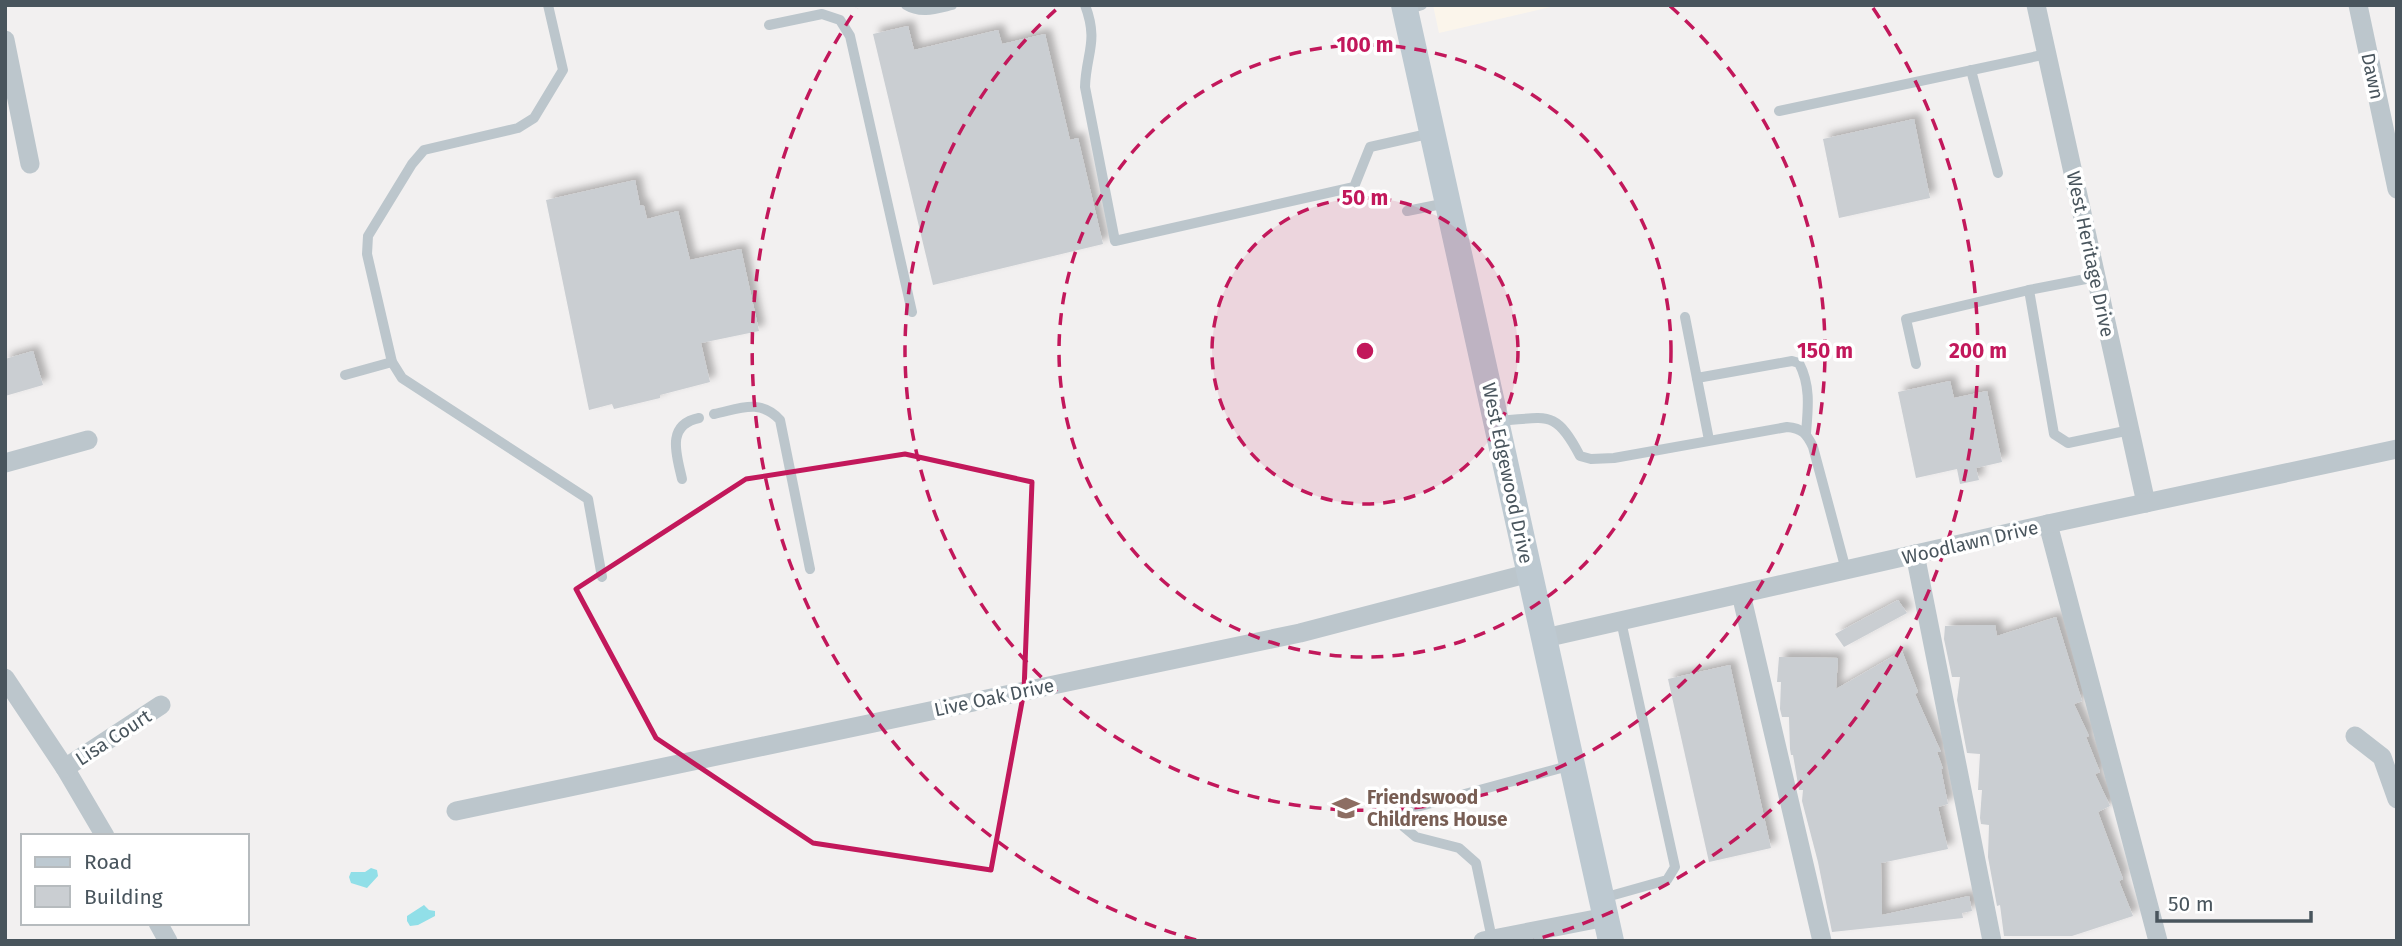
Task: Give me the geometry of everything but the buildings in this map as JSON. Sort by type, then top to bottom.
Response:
[{"type":"main road","name":"West Edgewood Drive","points":[[1411,7],[1432,132],[1450,203],[1606,919]]},
{"type":"street","name":"West Heritage Drive","points":[[2036,5],[2146,503]]},
{"type":"street","name":"Dawn","points":[[2358,5],[2397,189]]},
{"type":"street","points":[[5,40],[30,164]]},
{"type":"street","points":[[5,463],[88,440]]},
{"type":"street","name":"Woodlawn Drive","points":[[1545,638],[2048,524],[2397,449]]},
{"type":"street","points":[[2048,524],[2158,941]]},
{"type":"street","points":[[1915,554],[1992,941]]},
{"type":"street","name":"Live Oak Drive","points":[[456,811],[1300,633],[1531,573]]},
{"type":"street","points":[[1741,594],[1822,941]]},
{"type":"street","points":[[5,678],[65,768],[104,834]]},
{"type":"street","name":"Lisa Court","points":[[65,768],[161,705]]},
{"type":"street","points":[[2355,736],[2382,757],[2397,799]]},
{"type":"street","points":[[1488,940],[1606,919]]},
{"type":"street","points":[[159,925],[168,941]]},
{"type":"lane","points":[[548,5],[563,70],[534,118],[518,128],[424,150],[412,164],[368,236],[367,254],[392,362],[402,378],[588,499],[602,577]]},
{"type":"lane","points":[[905,5],[923,12],[952,5]]},
{"type":"lane","points":[[1085,5],[1093,43],[1085,87],[1115,241],[1354,187],[1370,147],[1432,132]]},
{"type":"lane","points":[[769,25],[822,14],[840,20],[850,36],[912,313]]},
{"type":"lane","points":[[1779,111],[2047,54]]},
{"type":"lane","points":[[1971,70],[1998,173]]},
{"type":"lane","points":[[1406,211],[1450,203]]},
{"type":"lane","points":[[1916,364],[1906,319],[2029,290],[2096,278]]},
{"type":"lane","points":[[2029,290],[2054,434],[2068,443],[2130,430]]},
{"type":"lane","points":[[1685,317],[1709,440]]},
{"type":"lane","points":[[345,375],[392,362]]},
{"type":"lane","points":[[1697,378],[1799,363],[1805,375],[1809,400],[1806,433],[1821,471],[1846,570]]},
{"type":"lane","points":[[714,414],[754,405],[773,413],[780,420],[810,569]]},
{"type":"lane","points":[[682,479],[674,443],[685,424],[699,418]]},
{"type":"lane","points":[[1497,421],[1548,418],[1560,424],[1580,456],[1591,459],[1614,458],[1787,427],[1795,427],[1806,433]]},
{"type":"lane","points":[[1606,919],[1667,880],[1675,867],[1621,621]]},
{"type":"lane","points":[[1488,940],[1476,863],[1459,848],[1416,837],[1404,827],[1400,816],[1402,811],[1573,765]]},
{"type":"highlighted area","points":[[905,454],[1032,482],[1024,691],[991,870],[813,843],[656,738],[576,589],[746,479]]},
{"type":"shaded area","points":[[1433,5],[1559,5],[1439,33]]},
{"type":"water","points":[[371,868],[377,870],[378,876],[367,888],[351,883],[351,872],[365,872]]},
{"type":"water","points":[[424,905],[435,911],[435,916],[410,926],[407,916]]},
{"type":"place","name":"Friendswood Childrens House","points":[[1346,808]]}]
